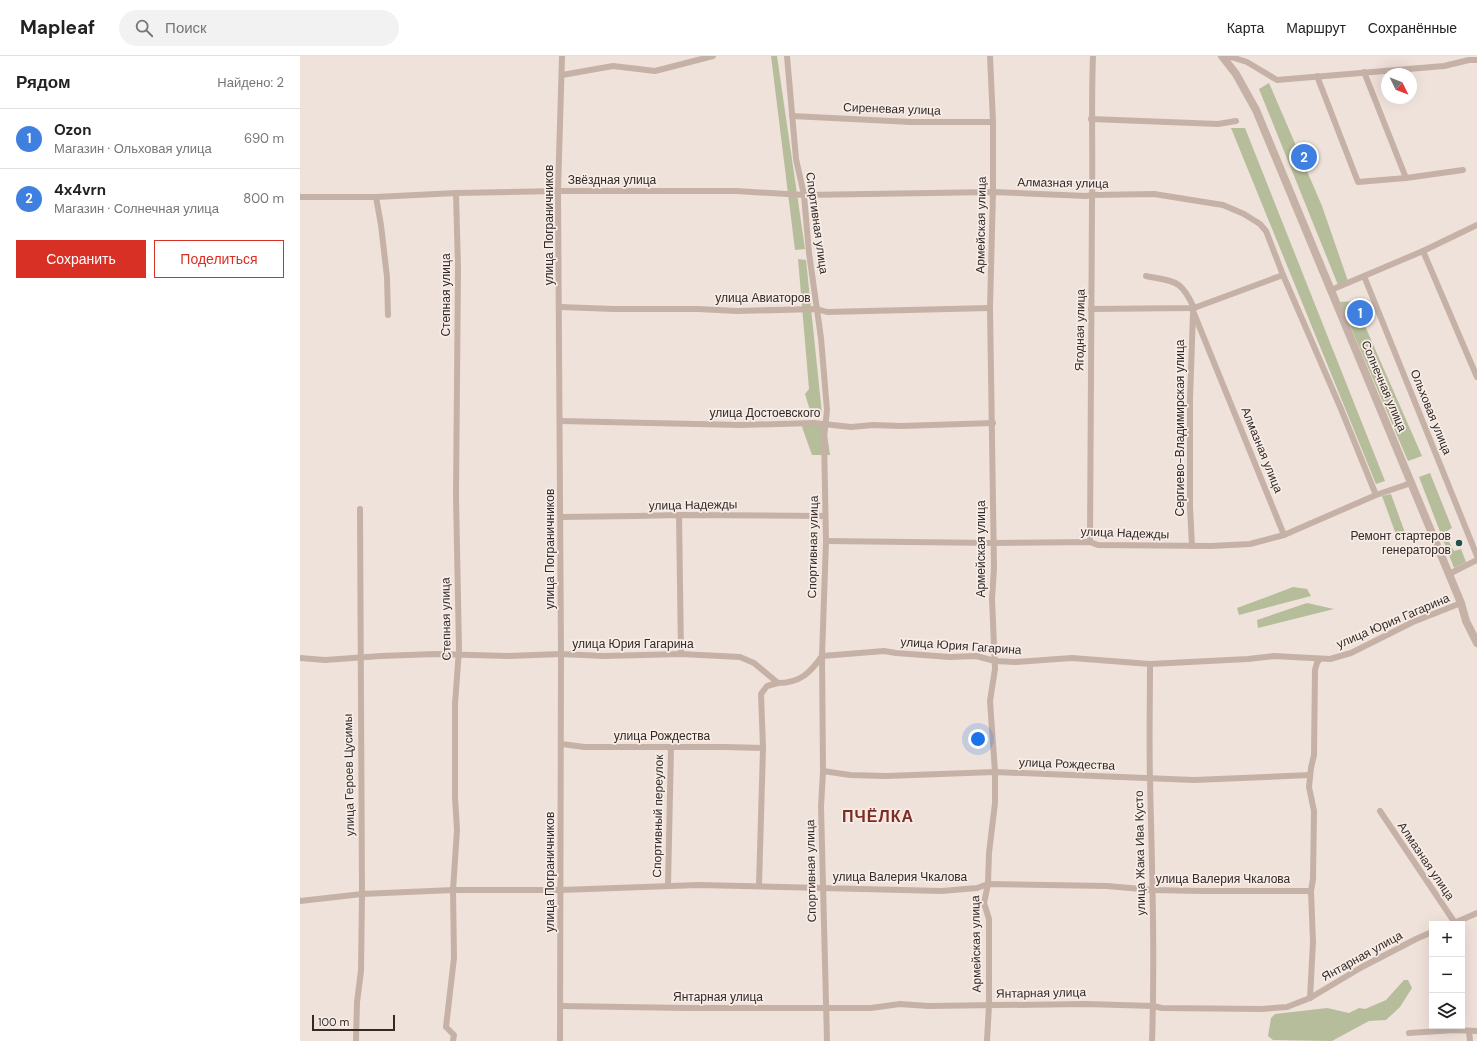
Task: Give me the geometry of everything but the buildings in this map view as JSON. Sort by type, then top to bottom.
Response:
[{"type":"street","name":"улица Пограничников","points":[[560,1041],[562,654],[558,191],[562,56]]},
{"type":"street","points":[[562,75],[613,66],[655,71],[713,56]]},
{"type":"street","name":"Спортивная улица","points":[[787,56],[796,159],[804,195],[809,253],[821,338],[827,410],[824,438],[826,541],[822,656],[823,771],[821,807],[827,1041]]},
{"type":"street","name":"Армейская улица","points":[[987,1041],[989,1005],[989,919],[984,903],[988,884],[989,852],[995,803],[995,772],[990,701],[995,661],[992,599],[994,568],[993,423],[990,308],[993,192],[990,56]]},
{"type":"street","name":"Ягодная улица","points":[[1090,542],[1091,119],[1093,56]]},
{"type":"street","points":[[1223,58],[1231,57],[1247,62],[1277,80],[1444,66],[1469,60],[1477,60]]},
{"type":"street","name":"Солнечная улица","points":[[1223,58],[1236,74],[1256,110],[1461,603],[1466,621],[1477,643]]},
{"type":"street","points":[[1364,72],[1406,178]]},
{"type":"street","points":[[1317,76],[1358,182],[1406,178],[1463,170]]},
{"type":"street","name":"Сиреневая улица","points":[[792,116],[911,122],[992,122]]},
{"type":"street","points":[[1091,119],[1218,124],[1236,121]]},
{"type":"street","name":"Звёздная улица","points":[[300,198],[558,191],[736,191],[804,195]]},
{"type":"street","name":"Алмазная улица","points":[[804,195],[993,192],[1086,196],[1092,194],[1154,194],[1223,205],[1244,214],[1260,224],[1266,231],[1376,495]]},
{"type":"street","name":"Степная улица","points":[[453,1041],[454,1035],[446,1027],[454,958],[453,890],[457,830],[455,797],[455,704],[458,654],[456,496],[458,268],[456,193]]},
{"type":"street","points":[[376,197],[385,263],[388,315]]},
{"type":"street","points":[[1331,290],[1423,252],[1477,225]]},
{"type":"street","points":[[1423,252],[1477,377]]},
{"type":"street","points":[[1091,309],[1193,309],[1283,274]]},
{"type":"street","name":"Алмазная улица","points":[[1146,276],[1180,285],[1186,292],[1284,534]]},
{"type":"street","name":"Ольховая улица","points":[[1364,276],[1477,556]]},
{"type":"street","name":"улица Авиаторов","points":[[560,307],[613,309],[698,308],[737,311],[817,309],[827,312],[990,308]]},
{"type":"street","name":"Сергиево-Владимирская улица","points":[[1192,546],[1190,508],[1190,399],[1193,309]]},
{"type":"street","name":"улица Достоевского","points":[[560,421],[741,426],[814,423],[851,427],[873,425],[901,426],[993,423]]},
{"type":"street","name":"улица Надежды","points":[[826,541],[993,543],[1090,542],[1098,545],[1192,546],[1250,544],[1284,534],[1376,495],[1411,483]]},
{"type":"street","name":"улица Героев Цусимы","points":[[356,1041],[357,1002],[361,970],[362,894],[360,509]]},
{"type":"street","points":[[679,514],[680,654]]},
{"type":"street","name":"улица Надежды","points":[[561,517],[679,514],[825,516]]},
{"type":"street","points":[[1449,574],[1477,560]]},
{"type":"street","name":"улица Юрия Гагарина","points":[[822,656],[884,651],[950,657],[976,656],[995,661],[1015,662],[1072,658],[1150,664],[1241,660],[1274,656],[1330,659],[1351,653],[1413,622],[1461,603]]},
{"type":"street","name":"улица Юрия Гагарина","points":[[300,658],[325,660],[360,657],[458,654],[508,656],[562,654],[604,656],[680,654],[740,657],[754,662],[778,683]]},
{"type":"street","points":[[759,885],[763,748],[761,694],[767,686],[778,683],[789,683],[803,677],[822,656]]},
{"type":"street","points":[[1310,998],[1313,942],[1311,891],[1313,879],[1314,811],[1309,787],[1314,748],[1315,670],[1320,659]]},
{"type":"street","name":"улица Жака Ива Кусто","points":[[1150,664],[1150,778],[1153,890],[1152,1041]]},
{"type":"street","name":"улица Рождества","points":[[562,744],[584,747],[763,748]]},
{"type":"street","name":"Спортивный переулок","points":[[668,886],[671,747]]},
{"type":"street","name":"улица Рождества","points":[[823,771],[850,776],[995,772],[1202,780],[1310,776]]},
{"type":"street","name":"Алмазная улица","points":[[1380,811],[1452,921]]},
{"type":"street","name":"улица Валерия Чкалова","points":[[300,901],[362,894],[453,890],[561,890],[668,886],[759,885],[942,891],[978,888],[988,884],[1107,886],[1153,890],[1311,891]]},
{"type":"street","points":[[1458,921],[1477,914]]},
{"type":"street","name":"Янтарная улица","points":[[561,1006],[871,1008],[900,1004],[928,1006],[1086,1004],[1153,1006],[1162,1008],[1261,1009],[1287,1006],[1310,998],[1362,967],[1429,933]]},
{"type":"street","points":[[1409,1033],[1454,1030],[1477,1032]]},
{"type":"street","points":[[1469,1031],[1470,1041]]},
{"type":"green space","points":[[771,56],[777,56],[805,249],[795,250]]},
{"type":"green space","points":[[1269,83],[1322,206],[1349,284],[1338,285],[1259,89]]},
{"type":"green space","points":[[1231,128],[1245,128],[1385,481],[1376,484]]},
{"type":"green space","points":[[798,259],[806,260],[822,414],[812,417],[805,394],[809,389]]},
{"type":"green space","points":[[1354,301],[1422,456],[1408,461],[1340,302]]},
{"type":"green space","points":[[805,422],[826,427],[830,455],[812,455],[802,427]]},
{"type":"green space","points":[[1430,473],[1452,528],[1444,533],[1454,551],[1461,549],[1466,562],[1454,568],[1419,477]]},
{"type":"green space","points":[[1391,494],[1408,541],[1398,540],[1382,496]]},
{"type":"green space","points":[[1293,587],[1307,589],[1311,596],[1239,615],[1237,608]]},
{"type":"green space","points":[[1307,603],[1334,609],[1258,628],[1257,620]]},
{"type":"green space","points":[[1404,980],[1408,980],[1412,988],[1400,1007],[1386,1020],[1369,1021],[1332,1041],[1273,1040],[1268,1036],[1271,1018],[1275,1014],[1327,1008],[1349,1013],[1359,1008],[1365,1009],[1386,1000]]},
{"type":"place","name":"4x4vrn","points":[[1304,157]]},
{"type":"place","name":"Ozon","points":[[1360,313]]},
{"type":"place","name":"Ремонт стартеров генераторов","points":[[1459,543]]},
{"type":"district","name":"ПЧЁЛКА","points":[[878,816]]}]
